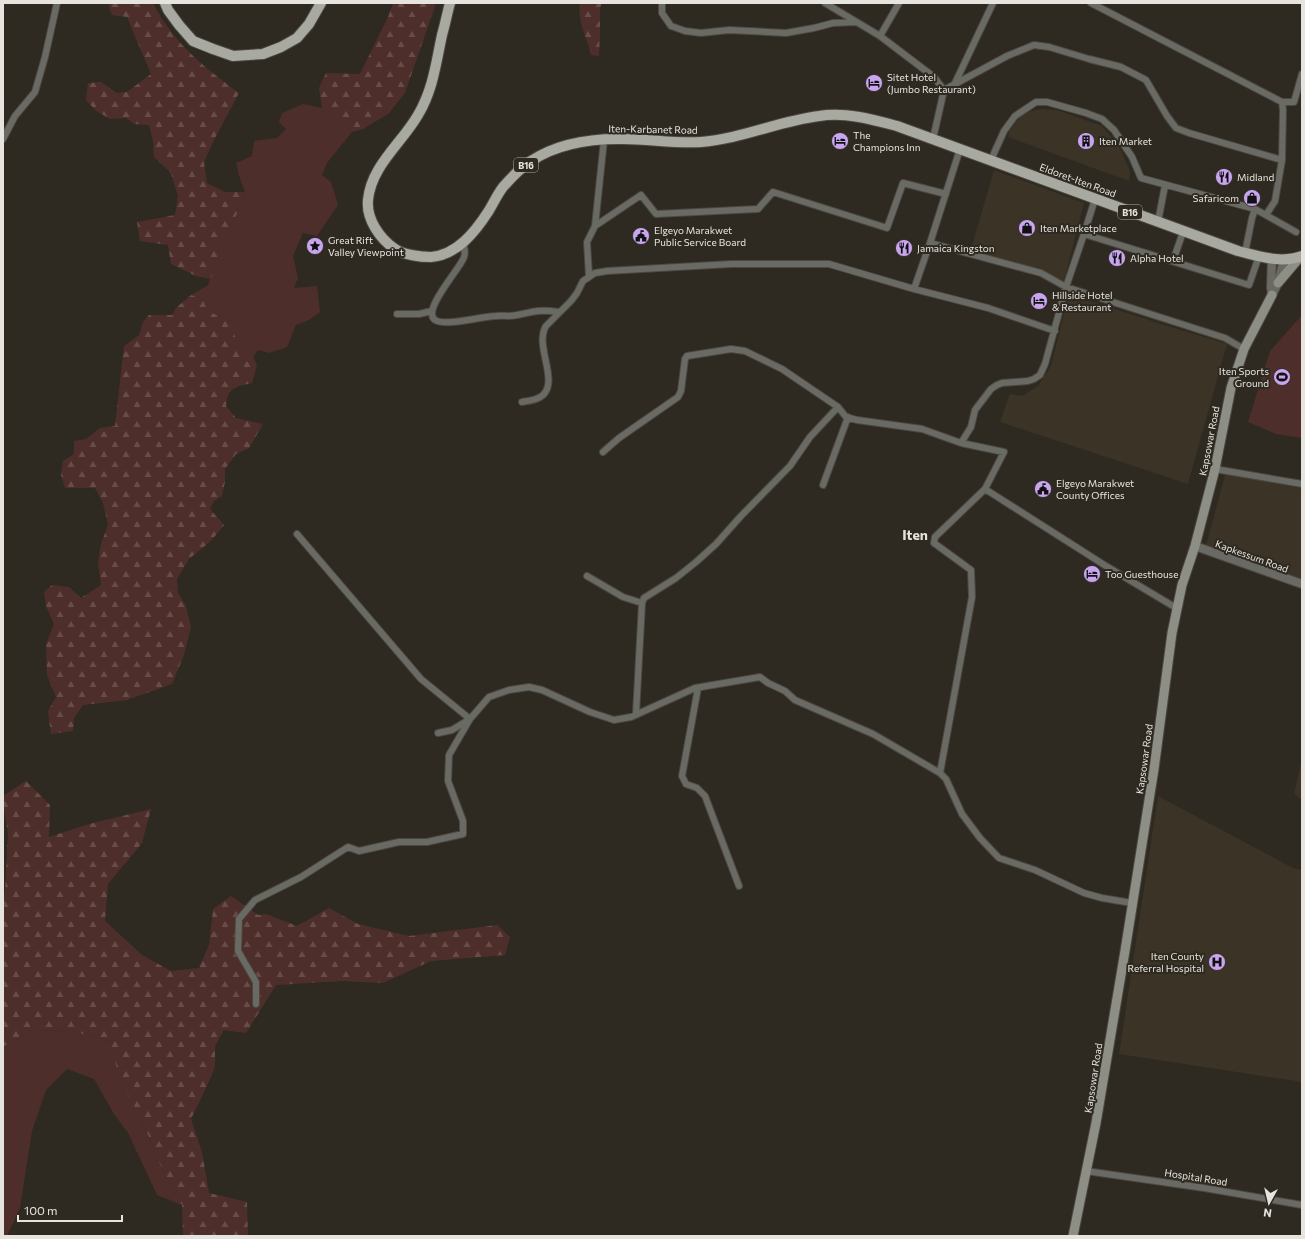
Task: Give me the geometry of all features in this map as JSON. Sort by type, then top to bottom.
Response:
[{"type":"main road","points":[[165,3],[178,25],[193,41],[213,50],[233,56],[263,54],[281,47],[297,38],[309,24],[321,3]]},
{"type":"main road","name":"Iten-Karbanet Road","points":[[450,3],[436,65],[426,98],[411,126],[384,161],[373,181],[368,200],[373,225],[384,240],[396,250],[412,255],[432,257],[450,252],[471,235],[487,214],[503,188],[529,162],[557,147],[591,140],[618,139],[674,143],[702,142],[740,135],[820,116],[842,115],[872,119],[897,126],[960,149]]},
{"type":"main road","name":"Eldoret-Iten Road","points":[[960,149],[1183,232],[1245,253],[1284,260],[1301,257]]},
{"type":"main road","points":[[1278,283],[1301,257]]},
{"type":"main road","name":"Kapsowar Road","points":[[1073,1236],[1096,1123],[1154,768],[1172,634],[1182,585],[1195,546],[1215,469],[1230,388],[1244,349],[1272,295]]},
{"type":"street","points":[[3,139],[15,116],[35,92],[45,57],[57,3]]},
{"type":"street","points":[[662,3],[662,13],[671,26],[685,31],[696,32],[729,30],[786,33],[814,28],[833,22],[856,22]]},
{"type":"street","points":[[826,3],[880,36],[934,76],[944,90]]},
{"type":"street","points":[[880,36],[899,3]]},
{"type":"street","points":[[954,83],[992,3]]},
{"type":"street","points":[[1091,3],[1282,102],[1294,102],[1302,74]]},
{"type":"street","points":[[933,139],[944,90],[954,83],[1007,56],[1034,45],[1049,47],[1089,60],[1121,67],[1146,80],[1167,116],[1176,128],[1189,134],[1282,160]]},
{"type":"street","points":[[990,160],[1004,131],[1015,116],[1036,102],[1047,102],[1086,113],[1102,120],[1114,130],[1132,157],[1141,178],[1255,209],[1296,232]]},
{"type":"street","points":[[1266,215],[1275,201],[1282,160],[1282,102]]},
{"type":"street","points":[[589,276],[587,242],[595,226],[604,140]]},
{"type":"street","points":[[914,289],[960,149]]},
{"type":"street","points":[[595,226],[641,196],[656,214],[758,209],[773,192],[887,228],[903,183],[946,194]]},
{"type":"street","points":[[1158,222],[1165,185]]},
{"type":"street","points":[[960,443],[971,427],[976,410],[991,389],[1002,383],[1028,382],[1040,375],[1045,364],[1066,287],[1095,198]]},
{"type":"street","points":[[1245,253],[1255,209]]},
{"type":"street","points":[[1173,261],[1183,232]]},
{"type":"street","points":[[1084,234],[1249,285],[1259,256]]},
{"type":"street","points":[[463,242],[465,252],[462,262],[434,302],[432,311],[433,318],[436,321],[450,322],[540,311],[559,312]]},
{"type":"street","points":[[930,243],[1041,273],[1066,287],[1225,338],[1244,349]]},
{"type":"street","name":"Kapsowar Road","points":[[1272,259],[1272,295]]},
{"type":"street","name":"Kapsowar Road","points":[[1272,295],[1278,283],[1284,260]]},
{"type":"street","points":[[522,402],[534,400],[543,396],[547,388],[547,371],[542,345],[543,331],[559,312],[571,301],[583,281],[595,273],[607,271],[731,264],[829,264],[914,289],[988,308],[1055,331]]},
{"type":"street","points":[[397,314],[419,314],[432,311]]},
{"type":"street","points":[[603,452],[619,438],[678,397],[681,391],[685,359],[687,356],[731,349],[750,352],[782,368],[838,407],[846,417],[857,420],[922,429],[960,443],[1004,452],[986,488],[935,537],[934,543],[971,570],[972,597],[940,773]]},
{"type":"street","points":[[636,714],[642,602],[644,598],[676,578],[716,544],[790,466],[810,437],[838,407]]},
{"type":"street","points":[[824,485],[848,417]]},
{"type":"street","points":[[1215,469],[1302,484]]},
{"type":"street","points":[[986,488],[1106,566],[1178,609]]},
{"type":"street","points":[[298,534],[421,679],[470,719]]},
{"type":"street","name":"Kapkessum Road","points":[[1195,546],[1302,584]]},
{"type":"street","points":[[587,576],[623,597],[642,602]]},
{"type":"street","points":[[256,1004],[256,982],[238,951],[239,919],[255,900],[301,877],[348,847],[360,850],[399,842],[428,842],[463,834],[462,821],[448,781],[449,755],[470,719],[489,697],[509,690],[529,687],[542,690],[590,712],[614,720],[631,717],[698,688],[760,677],[768,683],[785,691],[795,700],[873,734],[940,773],[946,779],[962,814],[980,838],[999,858],[1034,870],[1084,893],[1102,898],[1132,902]]},
{"type":"street","points":[[698,688],[682,776],[686,784],[697,788],[705,796],[739,886]]},
{"type":"street","points":[[438,733],[452,730],[470,719]]},
{"type":"street","name":"Hospital Road","points":[[1086,1171],[1204,1188],[1302,1205]]},
{"type":"shaded area","points":[[1042,109],[1057,110],[1102,126],[1119,146],[1130,171],[1129,181],[1008,137],[1009,132],[1022,114]]},
{"type":"shaded area","name":"Iten Marketplace","points":[[994,170],[1084,203],[1064,281],[1025,267],[970,252]]},
{"type":"shaded area","points":[[1069,294],[1227,344],[1188,484],[1000,422],[1010,394],[1022,396],[1038,386],[1051,366]]},
{"type":"shaded area","points":[[1226,472],[1302,489],[1302,581],[1206,545]]},
{"type":"shaded area","points":[[1302,759],[1302,800],[1294,794]]},
{"type":"shaded area","name":"Iten County Referral Hospital","points":[[1158,796],[1293,868],[1302,870],[1302,1082],[1119,1054]]},
{"type":"green space","points":[[108,3],[153,3],[170,30],[190,53],[239,93],[204,162],[207,183],[225,192],[245,192],[237,214],[220,245],[211,279],[196,276],[171,264],[168,245],[140,241],[137,222],[175,215],[178,196],[171,173],[154,157],[153,141],[149,125],[134,124],[126,118],[110,119],[95,110],[86,100],[88,83],[101,82],[117,93],[127,92],[151,74],[127,17],[112,15]]},
{"type":"green space","points":[[393,3],[436,3],[405,93],[388,114],[363,129],[352,132],[322,108],[319,88],[326,73],[360,74],[388,17]]},
{"type":"green space","points":[[580,3],[602,3],[600,8],[599,56],[591,55],[581,23],[579,10]]},
{"type":"green space","points":[[303,104],[322,108],[352,132],[327,163],[322,175],[331,182],[338,205],[317,236],[303,233],[293,256],[298,278],[294,288],[317,286],[320,312],[309,320],[296,325],[287,347],[269,353],[258,350],[253,357],[257,365],[236,351],[231,321],[206,311],[203,299],[191,295],[208,285],[220,245],[237,214],[245,192],[236,163],[252,156],[254,141],[277,138],[286,129],[279,122],[282,113]]},
{"type":"green space","points":[[191,295],[203,299],[207,311],[231,321],[239,353],[253,357],[257,365],[252,383],[233,389],[229,395],[226,406],[236,418],[263,424],[249,448],[236,454],[225,469],[225,482],[222,496],[214,501],[210,509],[224,525],[211,541],[189,559],[177,579],[178,593],[186,606],[191,627],[184,655],[172,684],[127,700],[83,705],[74,718],[73,731],[51,734],[48,711],[56,697],[47,675],[46,644],[54,624],[46,606],[44,592],[52,585],[69,587],[81,598],[101,585],[98,562],[101,544],[108,525],[103,503],[95,488],[65,488],[61,475],[63,461],[74,454],[74,441],[86,439],[100,428],[115,426],[124,346],[139,335],[143,322],[149,315],[172,315],[176,308]]},
{"type":"green space","name":"Iten Sports Ground","points":[[1302,315],[1302,438],[1276,434],[1248,422],[1270,351]]},
{"type":"green space","points":[[26,781],[50,805],[49,837],[89,824],[151,809],[142,843],[108,884],[105,921],[142,955],[171,971],[199,968],[209,945],[213,909],[231,896],[258,915],[266,914],[297,926],[329,908],[358,924],[409,936],[497,925],[510,937],[505,955],[431,961],[383,983],[343,981],[276,985],[246,1033],[224,1030],[215,1046],[215,1067],[191,1119],[202,1152],[209,1193],[247,1202],[248,1236],[183,1236],[182,1205],[160,1164],[141,1118],[121,1082],[109,1041],[72,1031],[31,1030],[3,1047],[3,899],[5,890],[8,833],[3,796]]},
{"type":"green space","points":[[31,1030],[72,1031],[109,1041],[160,1164],[182,1205],[157,1195],[128,1133],[114,1114],[94,1079],[67,1069],[46,1090],[32,1131],[20,1208],[7,1236],[3,1236],[3,1047]]},
{"type":"place","name":"Sitet Hotel (Jumbo Restaurant)","points":[[874,83]]},
{"type":"place","name":"The Champions Inn","points":[[840,141]]},
{"type":"place","name":"Iten Market","points":[[1086,141]]},
{"type":"place","name":"Midland","points":[[1224,177]]},
{"type":"place","name":"Safaricom","points":[[1252,198]]},
{"type":"place","name":"Iten Marketplace","points":[[1027,228]]},
{"type":"place","name":"Elgeyo Marakwet Public Service Board","points":[[641,236]]},
{"type":"place","name":"Great Rift Valley Viewpoint","points":[[315,246]]},
{"type":"place","name":"Jamaica Kingston","points":[[904,248]]},
{"type":"place","name":"Alpha Hotel","points":[[1117,258]]},
{"type":"place","name":"Hillside Hotel & Restaurant","points":[[1039,301]]},
{"type":"place","name":"Iten Sports Ground","points":[[1282,377]]},
{"type":"place","name":"Elgeyo Marakwet County Offices","points":[[1043,489]]},
{"type":"place","name":"Too Guesthouse","points":[[1092,574]]},
{"type":"place","name":"Iten County Referral Hospital","points":[[1217,962]]},
{"type":"district","name":"Iten","points":[[915,534]]}]
